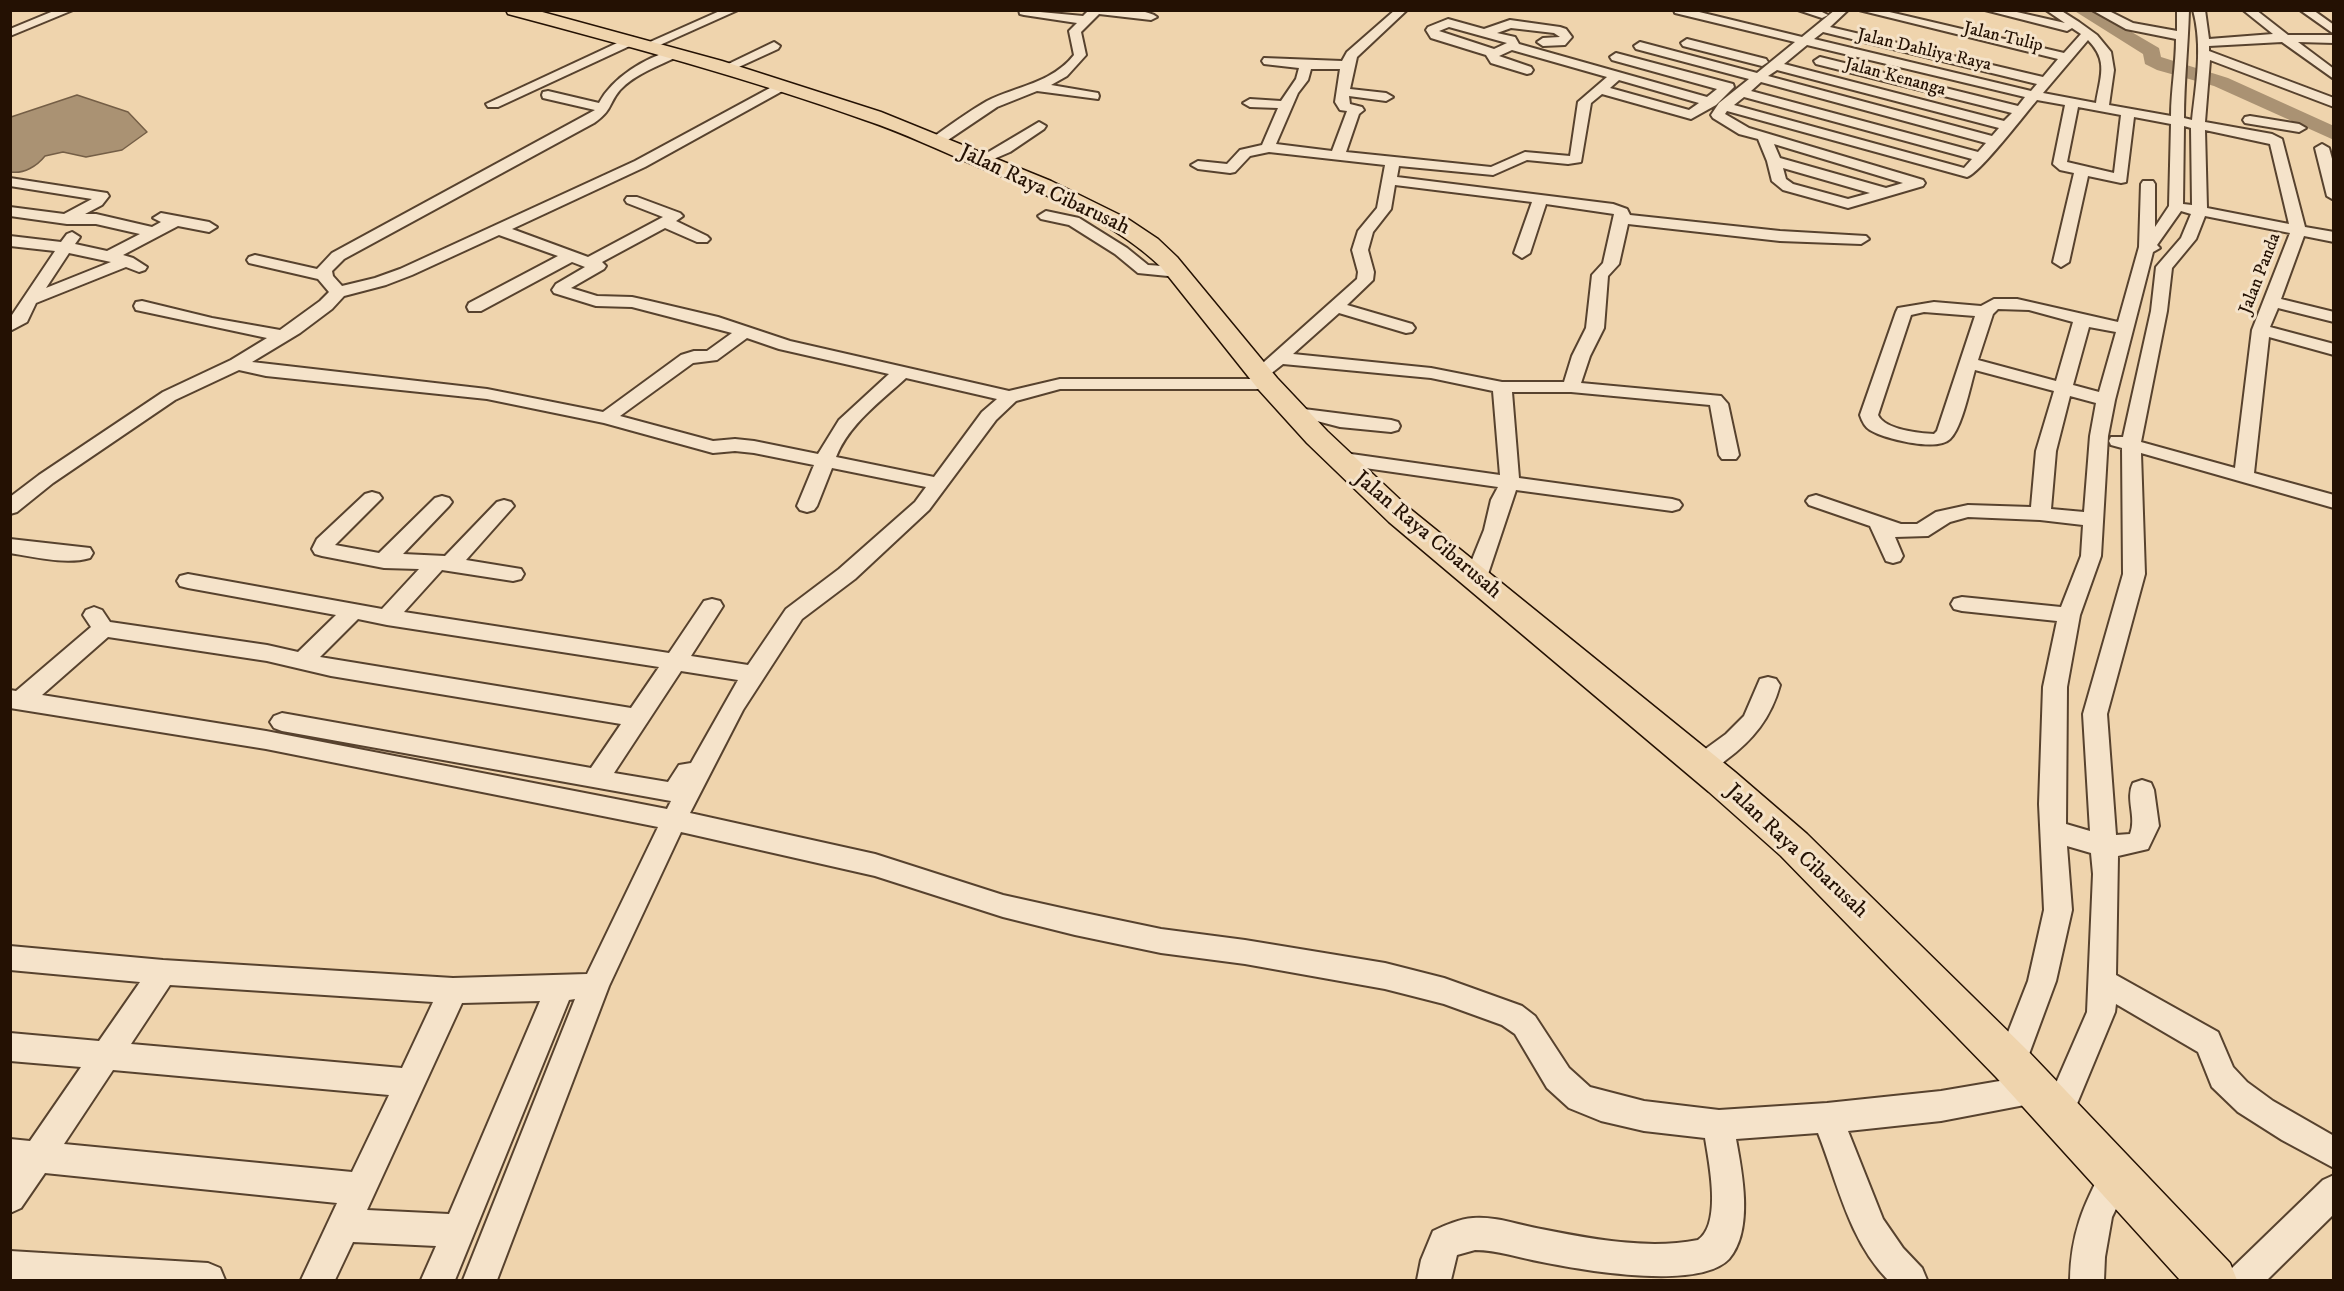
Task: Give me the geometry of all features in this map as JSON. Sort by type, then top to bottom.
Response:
[{"type":"main road","name":"Jalan Raya Cibarusah","points":[[514,10],[726,68],[874,116],[1081,204],[1120,224],[1150,244],[1269,372],[1296,414],[1337,458],[1399,515],[1702,765],[1794,845],[2011,1063],[2213,1281]]},
{"type":"street","points":[[10,33],[68,10]]},
{"type":"street","points":[[493,104],[650,47],[733,10]]},
{"type":"street","points":[[937,141],[994,103],[1038,87],[1070,67],[1081,52],[1075,31],[1097,10],[1151,17]]},
{"type":"street","points":[[1357,110],[1342,105],[1347,65],[1351,55],[1402,10]]},
{"type":"street","points":[[1803,10],[2046,82]]},
{"type":"street","points":[[1864,10],[2068,58]]},
{"type":"street","points":[[1990,10],[2085,31]]},
{"type":"street","points":[[2097,10],[2122,16],[2137,28],[2182,36]]},
{"type":"street","points":[[2058,1113],[2102,1012],[2106,874],[2095,714],[2134,574],[2131,444],[2159,311],[2164,267],[2188,239],[2200,211],[2192,120],[2180,73],[2183,10]]},
{"type":"street","points":[[2147,246],[2157,236],[2177,198],[2192,120],[2203,78],[2204,48],[2199,10]]},
{"type":"street","points":[[2248,10],[2282,38],[2334,75]]},
{"type":"street","points":[[2305,10],[2334,31]]},
{"type":"street","name":"Jalan Dahliya Raya","points":[[1679,11],[2036,96],[2128,112],[2192,120]]},
{"type":"street","points":[[2050,11],[2085,31],[2102,47],[2108,59],[2102,107]]},
{"type":"street","points":[[1024,12],[1084,20]]},
{"type":"street","points":[[1465,15],[1432,32],[1435,35],[1494,53],[1511,46],[1967,173],[2036,96],[2052,68],[2068,58],[2073,44],[2085,31]]},
{"type":"street","points":[[1763,136],[1782,184],[1838,201],[1848,204],[1918,183],[1763,136],[1744,131],[1718,115],[1717,104],[1727,88],[1751,77],[1798,39],[1832,17]]},
{"type":"street","points":[[1448,23],[1514,42],[1511,46]]},
{"type":"street","points":[[1486,33],[1510,24],[1556,30],[1566,37],[1562,42],[1543,42]]},
{"type":"street","points":[[1767,64],[1790,53],[1798,39]]},
{"type":"street","points":[[2204,48],[2251,40],[2334,39]]},
{"type":"street","points":[[2251,40],[2260,62]]},
{"type":"street","name":"Jalan Kenanga","points":[[1687,43],[2007,126]]},
{"type":"street","points":[[726,68],[774,46]]},
{"type":"street","points":[[1640,46],[1996,141]]},
{"type":"street","points":[[324,275],[324,270],[332,260],[347,251],[589,120],[604,108],[612,91],[650,47]]},
{"type":"street","points":[[2204,48],[2260,62],[2334,111]]},
{"type":"street","points":[[1494,53],[1492,55],[1495,60],[1527,70]]},
{"type":"street","points":[[1790,53],[2021,111]]},
{"type":"street","points":[[1616,57],[1727,88]]},
{"type":"street","points":[[1269,62],[1347,65]]},
{"type":"street","points":[[1270,147],[1270,140],[1292,92],[1302,80],[1306,65]]},
{"type":"street","points":[[2180,73],[2203,78]]},
{"type":"street","points":[[1198,165],[1230,169],[1246,152],[1270,147],[1279,150],[1493,171],[1525,156],[1575,159],[1584,105],[1616,76]]},
{"type":"street","points":[[1599,89],[1691,115],[1741,92],[1751,77]]},
{"type":"street","points":[[10,508],[46,479],[169,396],[237,364],[326,305],[338,292],[380,282],[640,164],[781,86]]},
{"type":"street","points":[[1038,87],[1094,96]]},
{"type":"street","points":[[1338,154],[1353,112],[1379,96],[1345,92]]},
{"type":"street","points":[[1741,92],[1982,157]]},
{"type":"street","points":[[548,95],[604,108]]},
{"type":"street","points":[[2310,95],[2334,103]]},
{"type":"street","points":[[2061,262],[2082,171],[2065,168],[2060,164],[2072,102]]},
{"type":"street","points":[[1250,103],[1286,105]]},
{"type":"street","points":[[2121,179],[2128,112]]},
{"type":"street","points":[[2192,120],[2299,128]]},
{"type":"street","points":[[2192,120],[2261,134],[2277,142],[2298,231]]},
{"type":"street","points":[[982,160],[1005,149],[1039,126]]},
{"type":"street","points":[[2322,148],[2334,196]]},
{"type":"street","points":[[1269,372],[1365,280],[1366,272],[1360,254],[1363,236],[1384,209],[1391,161]]},
{"type":"street","points":[[1774,161],[1888,193]]},
{"type":"street","points":[[1491,193],[1493,171]]},
{"type":"street","name":"Jalan Panda","points":[[2082,171],[2148,184],[2200,211],[2334,237]]},
{"type":"street","points":[[1389,180],[1613,208],[1622,212],[1611,264],[1600,275],[1595,328],[1581,356],[1571,387]]},
{"type":"street","points":[[10,182],[102,196],[97,202],[67,219]]},
{"type":"street","points":[[2011,1063],[2042,981],[2058,910],[2054,831],[2055,687],[2069,615],[2091,556],[2099,436],[2124,328],[2147,246],[2148,184]]},
{"type":"street","points":[[1522,253],[1540,199]]},
{"type":"street","points":[[590,262],[675,216],[632,200]]},
{"type":"street","points":[[10,211],[67,219],[155,225],[175,221],[209,227]]},
{"type":"street","points":[[1046,216],[1074,221],[1099,236],[1144,270],[1178,272]]},
{"type":"street","points":[[10,326],[21,318],[29,300],[85,219]]},
{"type":"street","points":[[1622,219],[1780,236],[1861,239]]},
{"type":"street","points":[[665,222],[702,238]]},
{"type":"street","points":[[109,256],[155,225]]},
{"type":"street","points":[[498,230],[598,266],[562,287],[560,291],[596,301],[632,302],[712,321],[785,345],[1010,397]]},
{"type":"street","name":"Jalan Panda","points":[[2244,477],[2261,330],[2298,231]]},
{"type":"street","points":[[11,242],[64,247],[109,256],[133,264],[29,300]]},
{"type":"street","points":[[2147,246],[2174,256]]},
{"type":"street","points":[[475,307],[572,255]]},
{"type":"street","points":[[255,260],[324,275],[338,292]]},
{"type":"street","points":[[2271,301],[2334,316]]},
{"type":"street","points":[[1985,312],[1948,307],[1921,307],[1904,312],[1869,415],[1870,420],[1885,430],[1937,440],[1941,438],[1946,433],[1985,312],[1994,304],[2016,303],[2056,310],[2085,320],[2124,328]]},
{"type":"street","points":[[142,306],[212,323],[282,336]]},
{"type":"street","points":[[1336,307],[1406,328]]},
{"type":"street","points":[[2040,514],[2046,451],[2082,321],[2085,320]]},
{"type":"street","points":[[2261,330],[2334,350]]},
{"type":"street","points":[[606,418],[687,359],[694,356],[711,356],[745,332]]},
{"type":"street","points":[[1967,362],[2106,400]]},
{"type":"street","points":[[237,364],[266,371],[487,394],[606,418],[713,447],[747,446],[940,484]]},
{"type":"street","points":[[807,506],[823,461],[846,424],[902,372]]},
{"type":"street","points":[[282,722],[668,792],[678,790],[749,674],[794,614],[856,566],[922,506],[988,416],[1010,397],[1060,384],[1269,372],[1431,373],[1502,387],[1571,387],[1712,398],[1719,404],[1730,455]]},
{"type":"street","points":[[1476,577],[1494,530],[1501,500],[1510,483],[1502,387]]},
{"type":"street","points":[[1296,414],[1391,426]]},
{"type":"street","points":[[2099,436],[2334,502]]},
{"type":"street","points":[[1337,458],[1672,505]]},
{"type":"street","points":[[372,498],[324,544],[322,549],[384,561],[444,563],[513,574]]},
{"type":"street","points":[[1816,501],[1879,522],[1898,531],[1917,532],[1943,517],[1968,511],[2040,514],[2093,520]]},
{"type":"street","points":[[384,561],[441,502]]},
{"type":"street","points":[[387,617],[504,506]]},
{"type":"street","points":[[1879,522],[1893,556]]},
{"type":"street","points":[[10,546],[51,552],[83,553]]},
{"type":"street","points":[[188,580],[387,617],[749,674]]},
{"type":"street","points":[[1962,604],[2069,615]]},
{"type":"street","points":[[597,779],[712,606]]},
{"type":"street","points":[[303,661],[352,610]]},
{"type":"street","points":[[480,1281],[595,986],[673,822],[779,615]]},
{"type":"street","points":[[16,699],[98,622],[331,668],[637,718]]},
{"type":"street","points":[[1702,765],[1734,741],[1753,721],[1761,711],[1768,685]]},
{"type":"street","points":[[16,699],[266,740],[738,833],[865,862],[1003,906],[1076,923],[1161,941],[1245,952],[1374,974],[1444,991],[1512,1015],[1525,1025],[1558,1078],[1580,1098],[1600,1106],[1644,1116],[1719,1125],[1827,1118],[1950,1105],[2035,1089]]},
{"type":"street","points":[[2054,831],[2104,845],[2125,847],[2139,842],[2146,826],[2142,790]]},
{"type":"street","points":[[10,958],[162,972],[453,991],[595,986]]},
{"type":"street","points":[[10,1197],[24,1156],[106,1056],[162,972]]},
{"type":"street","points":[[2102,981],[2208,1042],[2215,1051],[2216,1067],[2238,1094],[2334,1153]]},
{"type":"street","points":[[438,1281],[560,988]]},
{"type":"street","points":[[318,1281],[453,991]]},
{"type":"street","points":[[10,1047],[410,1083]]},
{"type":"street","points":[[1827,1118],[1871,1232],[1910,1281]]},
{"type":"street","points":[[1434,1281],[1444,1243],[1460,1235],[1482,1234],[1601,1257],[1676,1260],[1706,1257],[1717,1247],[1726,1223],[1728,1198],[1719,1125]]},
{"type":"street","points":[[24,1156],[359,1189]]},
{"type":"street","points":[[2087,1281],[2088,1257],[2096,1214],[2116,1176]]},
{"type":"street","points":[[2244,1281],[2334,1191]]},
{"type":"street","points":[[343,1225],[458,1231]]},
{"type":"street","points":[[10,1268],[208,1281]]},
{"type":"shaded area","points":[[77,95],[128,112],[147,132],[122,150],[86,157],[63,152],[45,156],[34,166],[25,170],[11,172],[11,117]]},
{"type":"waterway","points":[[2081,10],[2152,52],[2152,60],[2164,66],[2221,82],[2334,134]]}]
